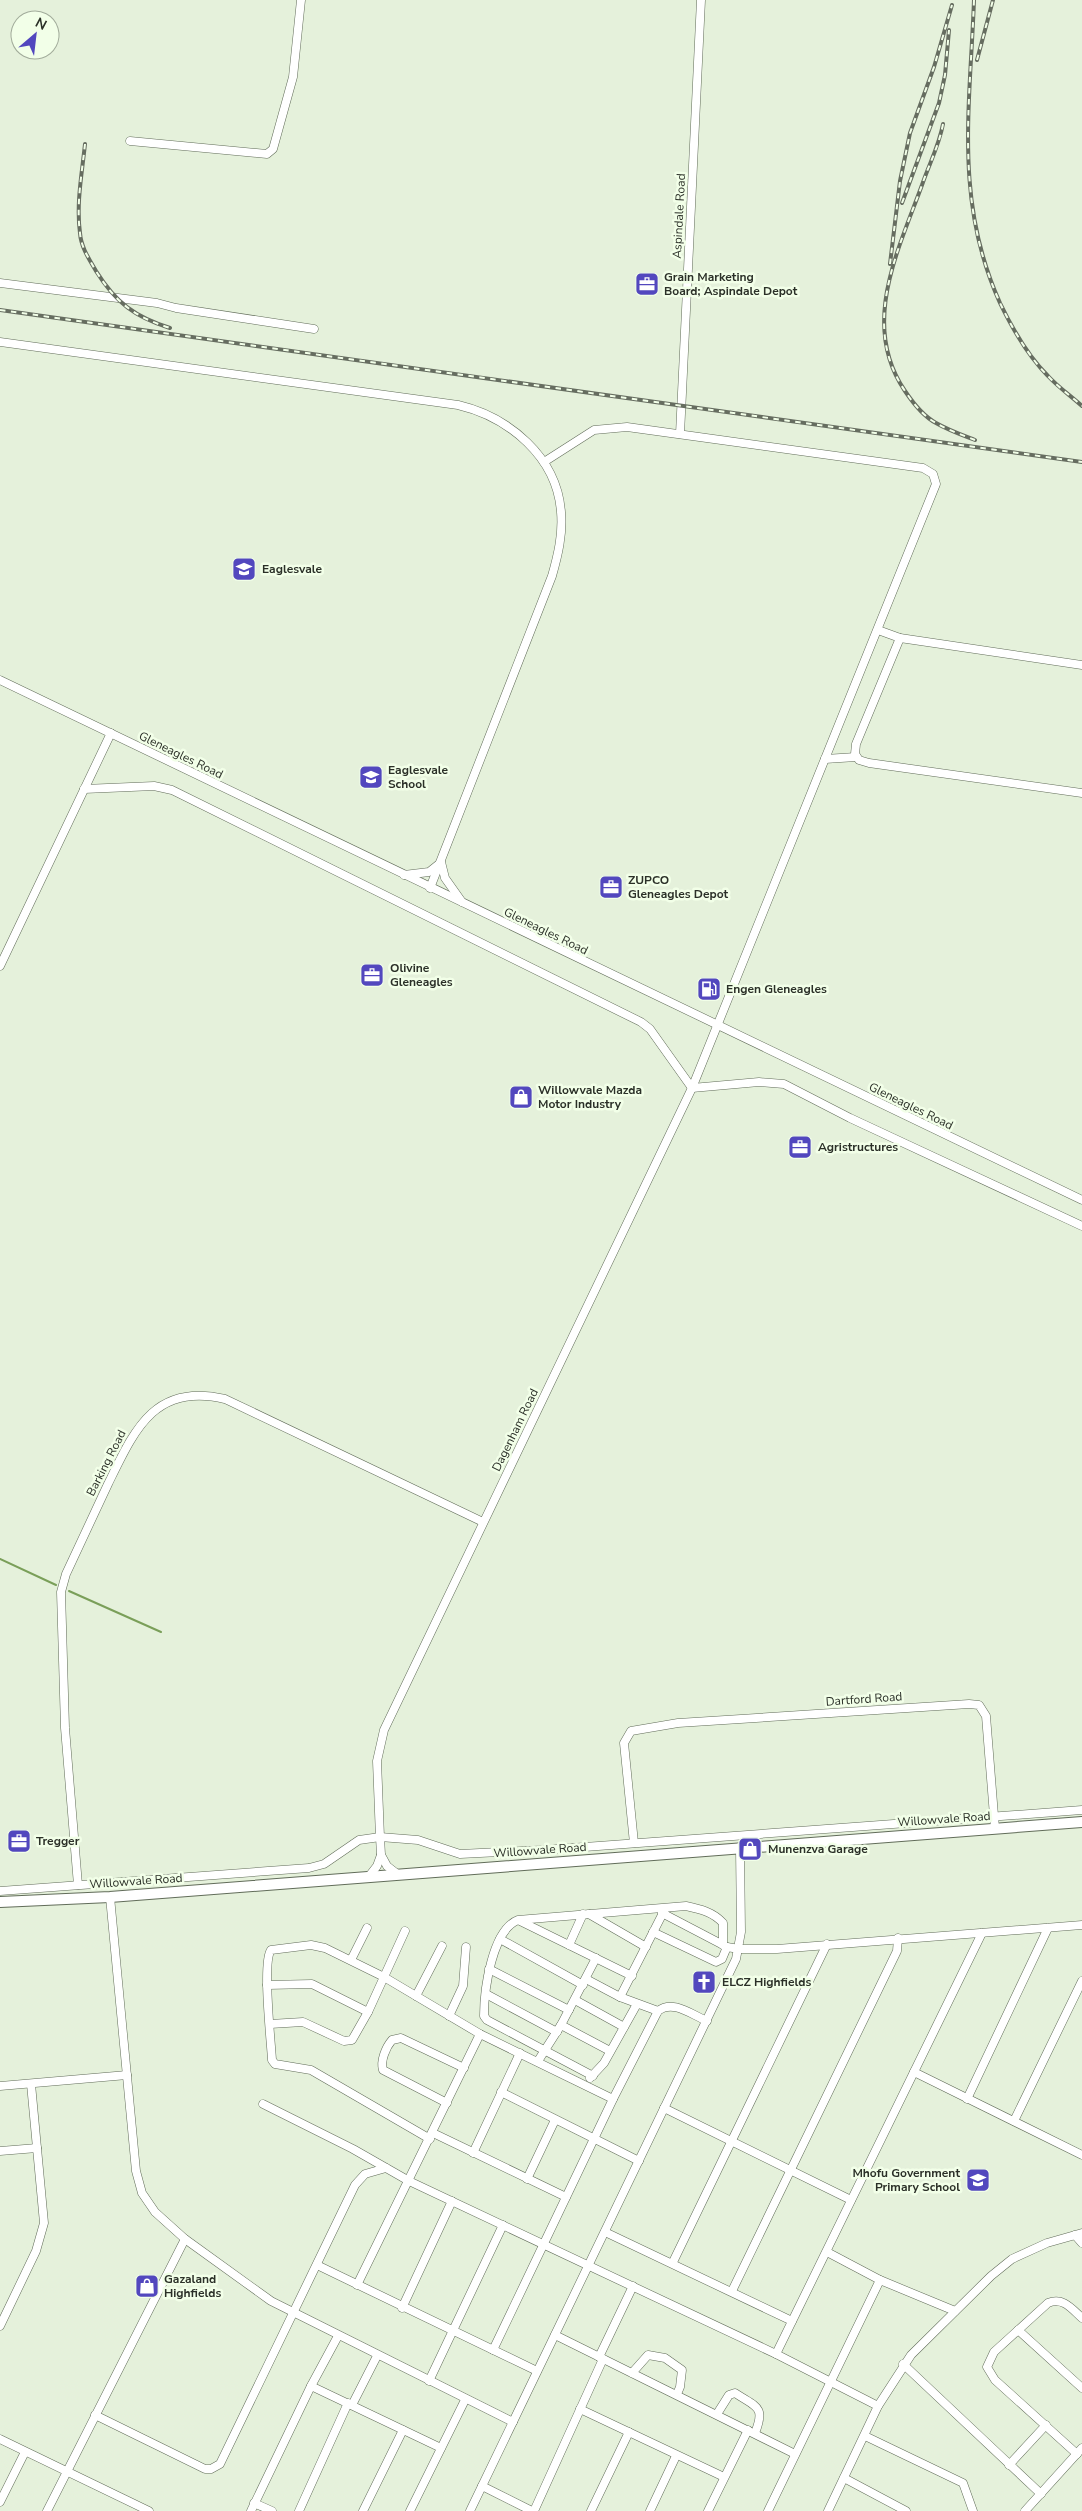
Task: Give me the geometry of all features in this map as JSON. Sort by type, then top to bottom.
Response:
[{"type":"main road","name":"Willowvale Road","points":[[0,1902],[110,1896],[1082,1822]]},
{"type":"street","points":[[130,141],[267,154],[273,149],[293,77],[300,0]]},
{"type":"street","name":"Aspindale Road","points":[[680,434],[701,0]]},
{"type":"street","points":[[0,282],[157,303],[176,308],[314,329]]},
{"type":"street","points":[[0,342],[458,405],[483,413],[509,426],[524,439],[544,462],[556,486],[561,509],[558,554],[552,576],[430,888]]},
{"type":"street","points":[[544,462],[589,432],[601,428],[627,428],[680,434]]},
{"type":"street","name":"Dagenham Road","points":[[382,1855],[377,1761],[384,1730],[692,1088],[935,488],[933,474],[923,468],[680,434]]},
{"type":"street","points":[[878,630],[900,638],[1082,664]]},
{"type":"street","points":[[856,757],[856,744],[900,638]]},
{"type":"street","name":"Gleneagles Road","points":[[0,680],[1082,1200]]},
{"type":"street","points":[[0,966],[111,733]]},
{"type":"street","points":[[825,759],[856,757],[870,763],[1082,793]]},
{"type":"street","points":[[84,789],[154,786],[172,790],[641,1022],[650,1029],[692,1088],[759,1082],[784,1084],[850,1118],[1082,1226]]},
{"type":"street","points":[[401,874],[429,872],[441,862]]},
{"type":"street","points":[[441,862],[445,878],[464,904]]},
{"type":"street","name":"Barking Road","points":[[78,1885],[65,1728],[61,1592],[66,1574],[133,1433],[154,1411],[167,1402],[192,1396],[209,1395],[225,1399],[483,1522]]},
{"type":"street","name":"Dartford Road","points":[[634,1843],[624,1743],[627,1734],[637,1729],[678,1723],[975,1704],[983,1709],[988,1727],[995,1828]]},
{"type":"street","points":[[0,1890],[309,1868],[324,1864],[359,1840],[380,1837],[418,1840],[460,1854],[1082,1810]]},
{"type":"street","points":[[470,2511],[536,2371],[729,1976],[738,1949],[742,1896],[740,1847]]},
{"type":"street","points":[[382,1855],[387,1866],[396,1873]]},
{"type":"street","points":[[370,1875],[382,1855]]},
{"type":"street","points":[[110,1896],[136,2171],[142,2193],[155,2212],[185,2239],[258,2292],[292,2313],[513,2422]]},
{"type":"street","points":[[593,2076],[485,2018],[490,1968],[500,1939],[510,1924],[518,1920],[586,1914],[664,1911],[686,1906],[700,1909],[717,1917],[723,1923],[725,1946],[722,1959],[716,1962],[653,1932]]},
{"type":"street","points":[[620,1997],[664,1911]]},
{"type":"street","points":[[664,1911],[725,1946],[738,1949],[1082,1926]]},
{"type":"street","points":[[569,1944],[586,1914]]},
{"type":"street","points":[[586,1914],[646,1947]]},
{"type":"street","points":[[518,1920],[632,1976]]},
{"type":"street","points":[[351,1960],[367,1928]]},
{"type":"street","points":[[968,2099],[1048,1928]]},
{"type":"street","points":[[270,2024],[303,2022],[348,2041],[355,2036],[368,2012],[405,1931]]},
{"type":"street","points":[[776,2354],[982,1933]]},
{"type":"street","points":[[732,2291],[897,1951],[898,1938]]},
{"type":"street","points":[[500,1939],[584,1982],[658,2012]]},
{"type":"street","points":[[673,2262],[827,1944]]},
{"type":"street","points":[[566,2197],[473,2153],[431,2136],[311,2070],[275,2064],[272,2060],[267,1957],[275,1948],[318,1946],[384,1977],[480,2034],[613,2098]]},
{"type":"street","points":[[416,1996],[442,1946]]},
{"type":"street","points":[[449,2016],[463,1986],[466,1947]]},
{"type":"street","points":[[538,2061],[559,2029],[596,1958]]},
{"type":"street","points":[[490,1968],[569,2010]]},
{"type":"street","points":[[1014,2121],[1082,1982]]},
{"type":"street","points":[[267,1985],[312,1984],[368,2012]]},
{"type":"street","points":[[486,1994],[610,2052]]},
{"type":"street","points":[[575,2000],[624,2027]]},
{"type":"street","points":[[583,2083],[599,2071],[637,2004]]},
{"type":"street","points":[[493,2350],[613,2098],[658,2012],[666,2007],[673,2006],[707,2021]]},
{"type":"street","points":[[357,2285],[480,2034]]},
{"type":"street","points":[[447,2103],[383,2070],[382,2063],[388,2044],[392,2040],[401,2038],[464,2068]]},
{"type":"street","points":[[473,2153],[520,2053]]},
{"type":"street","points":[[914,2072],[1082,2155]]},
{"type":"street","points":[[0,2086],[127,2075]]},
{"type":"street","points":[[0,2326],[36,2251],[44,2223],[31,2084]]},
{"type":"street","points":[[501,2092],[639,2161]]},
{"type":"street","points":[[263,2104],[354,2149],[409,2181],[776,2354],[878,2406]]},
{"type":"street","points":[[664,2108],[733,2140],[850,2200]]},
{"type":"street","points":[[527,2179],[555,2120]]},
{"type":"street","points":[[0,2150],[37,2148]]},
{"type":"street","points":[[95,2415],[205,2469],[216,2466],[222,2460],[292,2313],[359,2179],[371,2171],[386,2168]]},
{"type":"street","points":[[402,2308],[452,2201]]},
{"type":"street","points":[[429,2381],[451,2331],[503,2225]]},
{"type":"street","points":[[605,2232],[673,2262],[792,2321]]},
{"type":"street","points":[[828,2511],[878,2406],[903,2364],[991,2276],[1012,2259],[1047,2243],[1078,2234],[1082,2243]]},
{"type":"street","points":[[48,2511],[185,2239]]},
{"type":"street","points":[[827,2252],[880,2280],[955,2311]]},
{"type":"street","points":[[316,2265],[536,2371]]},
{"type":"street","points":[[768,2511],[880,2280]]},
{"type":"street","points":[[482,2486],[533,2511],[580,2409],[633,2286]]},
{"type":"street","points":[[1025,2511],[1080,2451],[1046,2425],[995,2380],[986,2367],[994,2352],[1043,2306],[1052,2301],[1065,2302],[1082,2318]]},
{"type":"street","points":[[1018,2330],[1082,2388]]},
{"type":"street","points":[[555,2335],[752,2431],[795,2454]]},
{"type":"street","points":[[272,2511],[253,2507],[311,2386],[338,2336]]},
{"type":"street","points":[[299,2511],[350,2404],[377,2356]]},
{"type":"street","points":[[632,2373],[648,2356],[665,2358],[682,2370],[680,2387],[677,2394]]},
{"type":"street","points":[[903,2364],[1041,2494]]},
{"type":"street","points":[[311,2386],[441,2448]]},
{"type":"street","points":[[708,2511],[724,2477],[761,2418],[756,2407],[735,2394],[729,2395],[717,2414]]},
{"type":"street","points":[[410,2511],[466,2400]]},
{"type":"street","points":[[580,2409],[676,2456],[724,2477]]},
{"type":"street","points":[[1009,2465],[1046,2425]]},
{"type":"street","points":[[363,2511],[403,2430]]},
{"type":"street","points":[[591,2511],[629,2432]]},
{"type":"street","points":[[865,2436],[963,2483],[973,2511]]},
{"type":"street","points":[[0,2439],[149,2511]]},
{"type":"street","points":[[0,2502],[24,2452]]},
{"type":"street","points":[[650,2511],[676,2456]]},
{"type":"street","points":[[844,2478],[906,2511]]},
{"type":"waterway","points":[[0,1559],[56,1585]]},
{"type":"waterway","points":[[69,1591],[161,1632]]},
{"type":"railway","points":[[974,0],[968,154],[976,228],[986,265],[1000,303],[1015,332],[1041,368],[1082,406]]},
{"type":"railway","points":[[977,60],[993,0]]},
{"type":"railway","points":[[890,264],[900,181],[910,133],[934,67],[952,5]]},
{"type":"railway","points":[[902,203],[939,103],[945,75],[949,30]]},
{"type":"railway","points":[[943,124],[894,262],[884,314],[885,340],[892,366],[905,391],[919,409],[941,426],[975,440]]},
{"type":"railway","points":[[85,144],[80,188],[79,222],[82,243],[86,253],[103,282],[119,300],[136,314],[170,328]]},
{"type":"railway","points":[[0,310],[1082,462]]},
{"type":"place","name":"Grain Marketing Board; Aspindale Depot","points":[[647,284]]},
{"type":"place","name":"Eaglesvale","points":[[244,569]]},
{"type":"place","name":"Eaglesvale School","points":[[371,777]]},
{"type":"place","name":"ZUPCO Gleneagles Depot","points":[[611,887]]},
{"type":"place","name":"Olivine Gleneagles","points":[[372,975]]},
{"type":"place","name":"Engen Gleneagles","points":[[709,989]]},
{"type":"place","name":"Willowvale Mazda Motor Industry","points":[[521,1097]]},
{"type":"place","name":"Agristructures","points":[[800,1147]]},
{"type":"place","name":"Tregger","points":[[19,1841]]},
{"type":"place","name":"Munenzva Garage","points":[[750,1849]]},
{"type":"place","name":"ELCZ Highfields","points":[[704,1982]]},
{"type":"place","name":"Mhofu Government Primary School","points":[[978,2180]]},
{"type":"place","name":"Gazaland Highfields","points":[[147,2286]]}]
